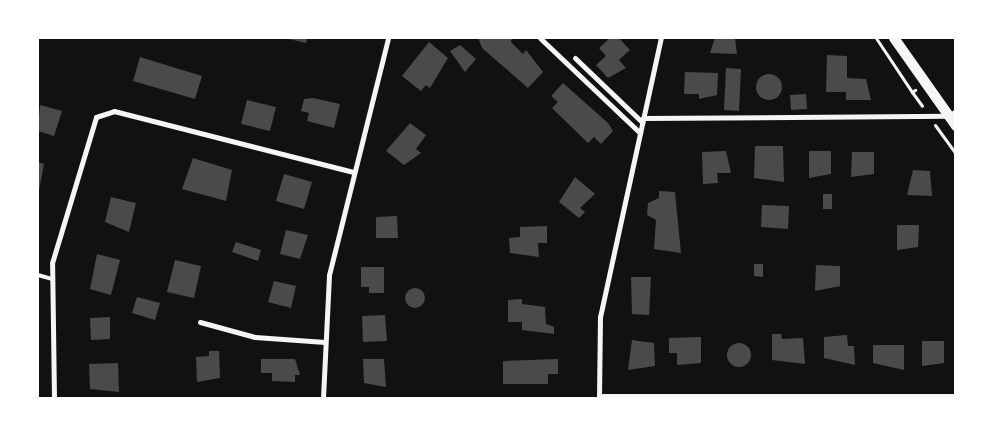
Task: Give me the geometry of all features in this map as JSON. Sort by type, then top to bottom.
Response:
[{"type":"main road","points":[[894,38],[952,114],[956,126]]},
{"type":"street","points":[[323,398],[329,275],[353,172],[388,38]]},
{"type":"street","points":[[540,38],[640,133]]},
{"type":"street","points":[[662,38],[642,120],[600,316],[598,397],[956,396]]},
{"type":"street","points":[[575,58],[642,120],[952,114]]},
{"type":"street","points":[[54,398],[52,263],[96,118],[114,111],[353,172]]},
{"type":"street","points":[[200,322],[255,337],[325,342]]},
{"type":"lane","points":[[38,275],[52,279]]},
{"type":"building","points":[[285,38],[307,38],[306,43]]},
{"type":"building","points":[[478,38],[512,38],[511,42],[523,54],[526,50],[543,72],[528,88],[482,48]]},
{"type":"building","points":[[610,38],[619,38],[630,50],[619,60],[626,68],[608,78],[596,65],[606,56],[599,48]]},
{"type":"building","points":[[715,38],[735,38],[737,54],[710,53]]},
{"type":"building","points":[[429,42],[448,58],[430,88],[426,85],[421,91],[402,76]]},
{"type":"building","points":[[460,45],[476,59],[465,72],[450,51]]},
{"type":"building","points":[[827,55],[847,56],[847,78],[866,79],[871,100],[846,100],[846,92],[826,92]]},
{"type":"building","points":[[140,57],[202,76],[195,99],[133,81]]},
{"type":"building","points":[[726,68],[741,69],[739,111],[724,110]]},
{"type":"building","points":[[685,72],[718,73],[717,95],[699,99],[699,94],[684,94]]},
{"type":"building","points":[[769,74],[778,78],[782,87],[778,96],[769,100],[760,96],[756,87],[760,78]]},
{"type":"building","points":[[563,83],[608,123],[613,131],[601,144],[594,137],[588,143],[552,108],[558,102],[551,96]]},
{"type":"building","points":[[806,94],[807,109],[791,110],[790,95]]},
{"type":"building","points":[[313,98],[340,104],[334,128],[307,121],[309,113],[301,111],[304,99]]},
{"type":"building","points":[[247,100],[276,107],[270,131],[241,124]]},
{"type":"building","points":[[40,105],[62,111],[54,136],[38,131]]},
{"type":"building","points":[[410,123],[426,135],[416,149],[421,153],[404,165],[386,151]]},
{"type":"building","points":[[755,146],[783,146],[784,182],[754,178]]},
{"type":"building","points":[[726,151],[731,173],[717,173],[718,183],[703,184],[702,152]]},
{"type":"building","points":[[809,151],[831,151],[831,174],[809,178]]},
{"type":"building","points":[[852,152],[874,152],[874,174],[851,177]]},
{"type":"building","points":[[193,158],[232,170],[226,201],[182,189]]},
{"type":"building","points":[[38,162],[44,164],[38,196]]},
{"type":"building","points":[[913,170],[930,171],[932,196],[907,195]]},
{"type":"building","points":[[284,174],[312,182],[304,209],[276,201]]},
{"type":"building","points":[[575,177],[595,194],[580,208],[585,212],[579,218],[559,202]]},
{"type":"building","points":[[659,191],[675,192],[681,253],[654,249],[656,220],[647,215],[648,203],[659,198]]},
{"type":"building","points":[[823,194],[832,194],[832,209],[823,209]]},
{"type":"building","points":[[111,197],[136,203],[129,232],[105,222]]},
{"type":"building","points":[[762,205],[789,206],[788,229],[761,227]]},
{"type":"building","points":[[397,216],[398,238],[376,238],[376,217]]},
{"type":"building","points":[[897,225],[919,225],[918,247],[897,250]]},
{"type":"building","points":[[547,226],[547,243],[538,243],[539,257],[510,253],[509,238],[520,237],[520,227]]},
{"type":"building","points":[[286,230],[308,235],[300,259],[280,254]]},
{"type":"building","points":[[236,242],[261,250],[258,261],[232,252]]},
{"type":"building","points":[[97,254],[120,260],[111,295],[90,289]]},
{"type":"building","points":[[175,260],[201,266],[194,298],[167,292]]},
{"type":"building","points":[[754,264],[763,264],[763,277],[754,276]]},
{"type":"building","points":[[816,265],[840,266],[840,286],[815,291]]},
{"type":"building","points":[[361,267],[384,267],[384,293],[369,293],[369,287],[361,287]]},
{"type":"building","points":[[631,277],[651,277],[649,315],[632,314]]},
{"type":"building","points":[[274,281],[296,286],[291,308],[268,302]]},
{"type":"building","points":[[415,288],[422,291],[425,298],[422,305],[415,308],[408,305],[405,298],[408,291]]},
{"type":"building","points":[[137,297],[160,303],[155,320],[132,313]]},
{"type":"building","points":[[522,299],[522,304],[545,307],[546,324],[554,327],[554,334],[522,330],[522,322],[508,322],[508,300]]},
{"type":"building","points":[[385,315],[387,341],[363,342],[362,316]]},
{"type":"building","points":[[110,317],[110,339],[91,340],[90,318]]},
{"type":"building","points":[[772,334],[781,334],[782,339],[803,338],[805,364],[772,360]]},
{"type":"building","points":[[847,335],[848,346],[854,346],[855,365],[824,358],[824,337]]},
{"type":"building","points":[[701,337],[701,363],[677,365],[677,353],[669,353],[669,338]]},
{"type":"building","points":[[632,340],[654,343],[655,366],[628,370]]},
{"type":"building","points":[[922,341],[944,341],[944,363],[922,366]]},
{"type":"building","points":[[739,343],[748,346],[751,355],[748,364],[739,367],[730,364],[727,355],[730,346]]},
{"type":"building","points":[[873,345],[904,345],[904,370],[873,363]]},
{"type":"building","points":[[209,351],[219,351],[220,378],[197,382],[196,357],[209,356]]},
{"type":"building","points":[[261,359],[295,359],[300,375],[295,375],[295,382],[272,381],[272,373],[261,373]]},
{"type":"building","points":[[363,359],[384,359],[386,387],[364,383]]},
{"type":"building","points":[[558,359],[558,374],[548,374],[548,384],[503,384],[503,361]]},
{"type":"building","points":[[118,363],[119,392],[90,389],[89,364]]}]
